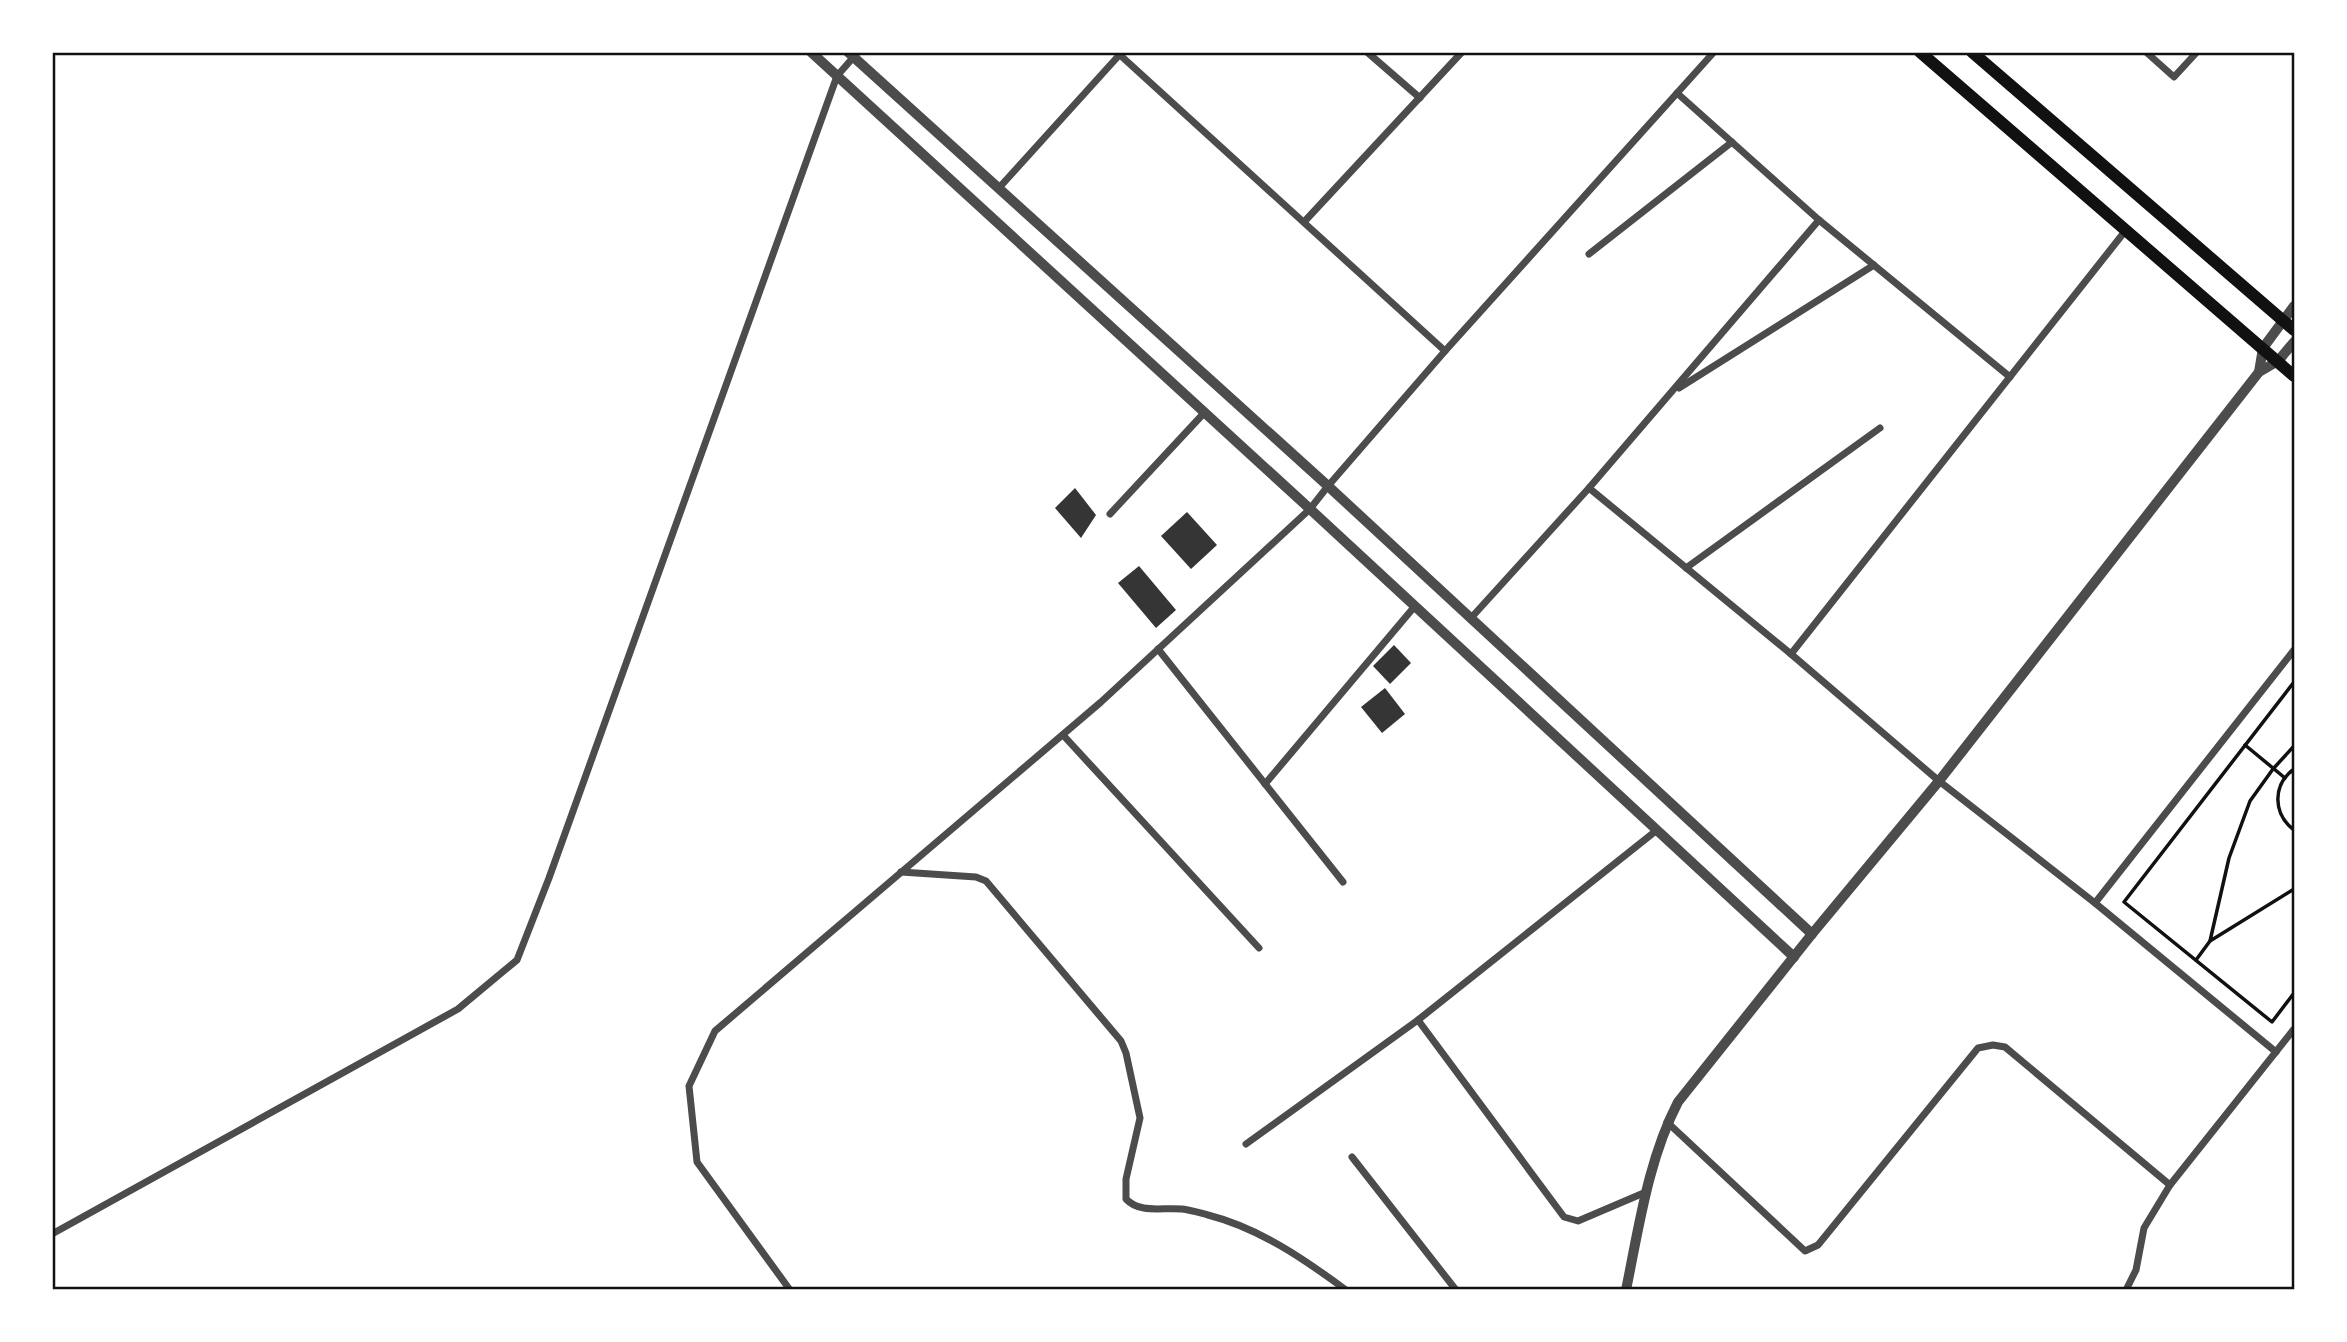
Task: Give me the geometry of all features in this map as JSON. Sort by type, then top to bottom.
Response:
[{"type":"main road","points":[[1920,52],[2294,376]]},
{"type":"main road","points":[[1972,52],[2294,330]]},
{"type":"street","points":[[811,52],[1794,957]]},
{"type":"street","points":[[1367,52],[1420,98]]},
{"type":"street","points":[[1304,222],[1462,52]]},
{"type":"street","points":[[790,1290],[697,1163],[689,1086],[715,1031],[1063,734],[1310,509],[1445,351],[1714,52]]},
{"type":"street","points":[[2146,52],[2174,77],[2197,52]]},
{"type":"street","points":[[52,1234],[458,1009],[517,960],[549,878],[837,76],[853,54],[998,189],[1328,486],[1812,934]]},
{"type":"street","points":[[998,189],[1121,54],[1445,351]]},
{"type":"street","points":[[1677,93],[1819,220],[2010,377]]},
{"type":"street","points":[[1589,254],[1732,142]]},
{"type":"street","points":[[1471,618],[1589,488],[1819,220]]},
{"type":"street","points":[[1791,654],[2126,230]]},
{"type":"street","points":[[1670,393],[1874,265]]},
{"type":"street","points":[[2259,372],[2263,348],[2294,306]]},
{"type":"street","points":[[1626,1290],[1646,1192],[1667,1122],[1678,1102],[1939,781],[2259,372],[2278,361],[2294,342]]},
{"type":"street","points":[[1110,514],[1205,412]]},
{"type":"street","points":[[1686,568],[1881,428]]},
{"type":"street","points":[[1589,488],[1791,654],[1939,781],[2095,903],[2276,1052]]},
{"type":"street","points":[[1265,783],[1415,606]]},
{"type":"street","points":[[1158,649],[1343,882]]},
{"type":"street","points":[[2095,903],[2294,650]]},
{"type":"street","points":[[1063,734],[1259,948]]},
{"type":"street","points":[[1247,1144],[1419,1020],[1657,830]]},
{"type":"street","points":[[901,872],[976,877],[986,881],[1121,1041],[1140,1118],[1126,1179],[1126,1199],[1132,1205],[1149,1209],[1186,1209],[1237,1222],[1306,1261],[1346,1290]]},
{"type":"street","points":[[1419,1020],[1564,1217],[1578,1222],[1646,1192]]},
{"type":"street","points":[[2126,1290],[2136,1270],[2144,1228],[2170,1185],[2294,1029]]},
{"type":"street","points":[[1667,1122],[1805,1251],[1818,1245],[1978,1048],[1993,1045],[2005,1047],[2170,1185]]},
{"type":"street","points":[[1352,1157],[1456,1290]]},
{"type":"path","points":[[2294,682],[2124,902],[2272,1021],[2294,993]]},
{"type":"path","points":[[2245,745],[2285,778]]},
{"type":"path","points":[[2210,941],[2220,891],[2250,801],[2273,769],[2294,747]]},
{"type":"path","points":[[2294,769],[2280,785],[2277,797],[2278,809],[2284,821],[2294,830]]},
{"type":"path","points":[[2196,960],[2210,941],[2294,889]]},
{"type":"building","points":[[1075,488],[1096,515],[1081,538],[1055,508]]},
{"type":"building","points":[[1187,512],[1217,545],[1191,569],[1161,536]]},
{"type":"building","points":[[1139,566],[1176,610],[1156,628],[1118,583]]},
{"type":"building","points":[[1394,645],[1411,663],[1390,684],[1373,666]]},
{"type":"building","points":[[1385,688],[1405,714],[1382,733],[1361,707]]}]
